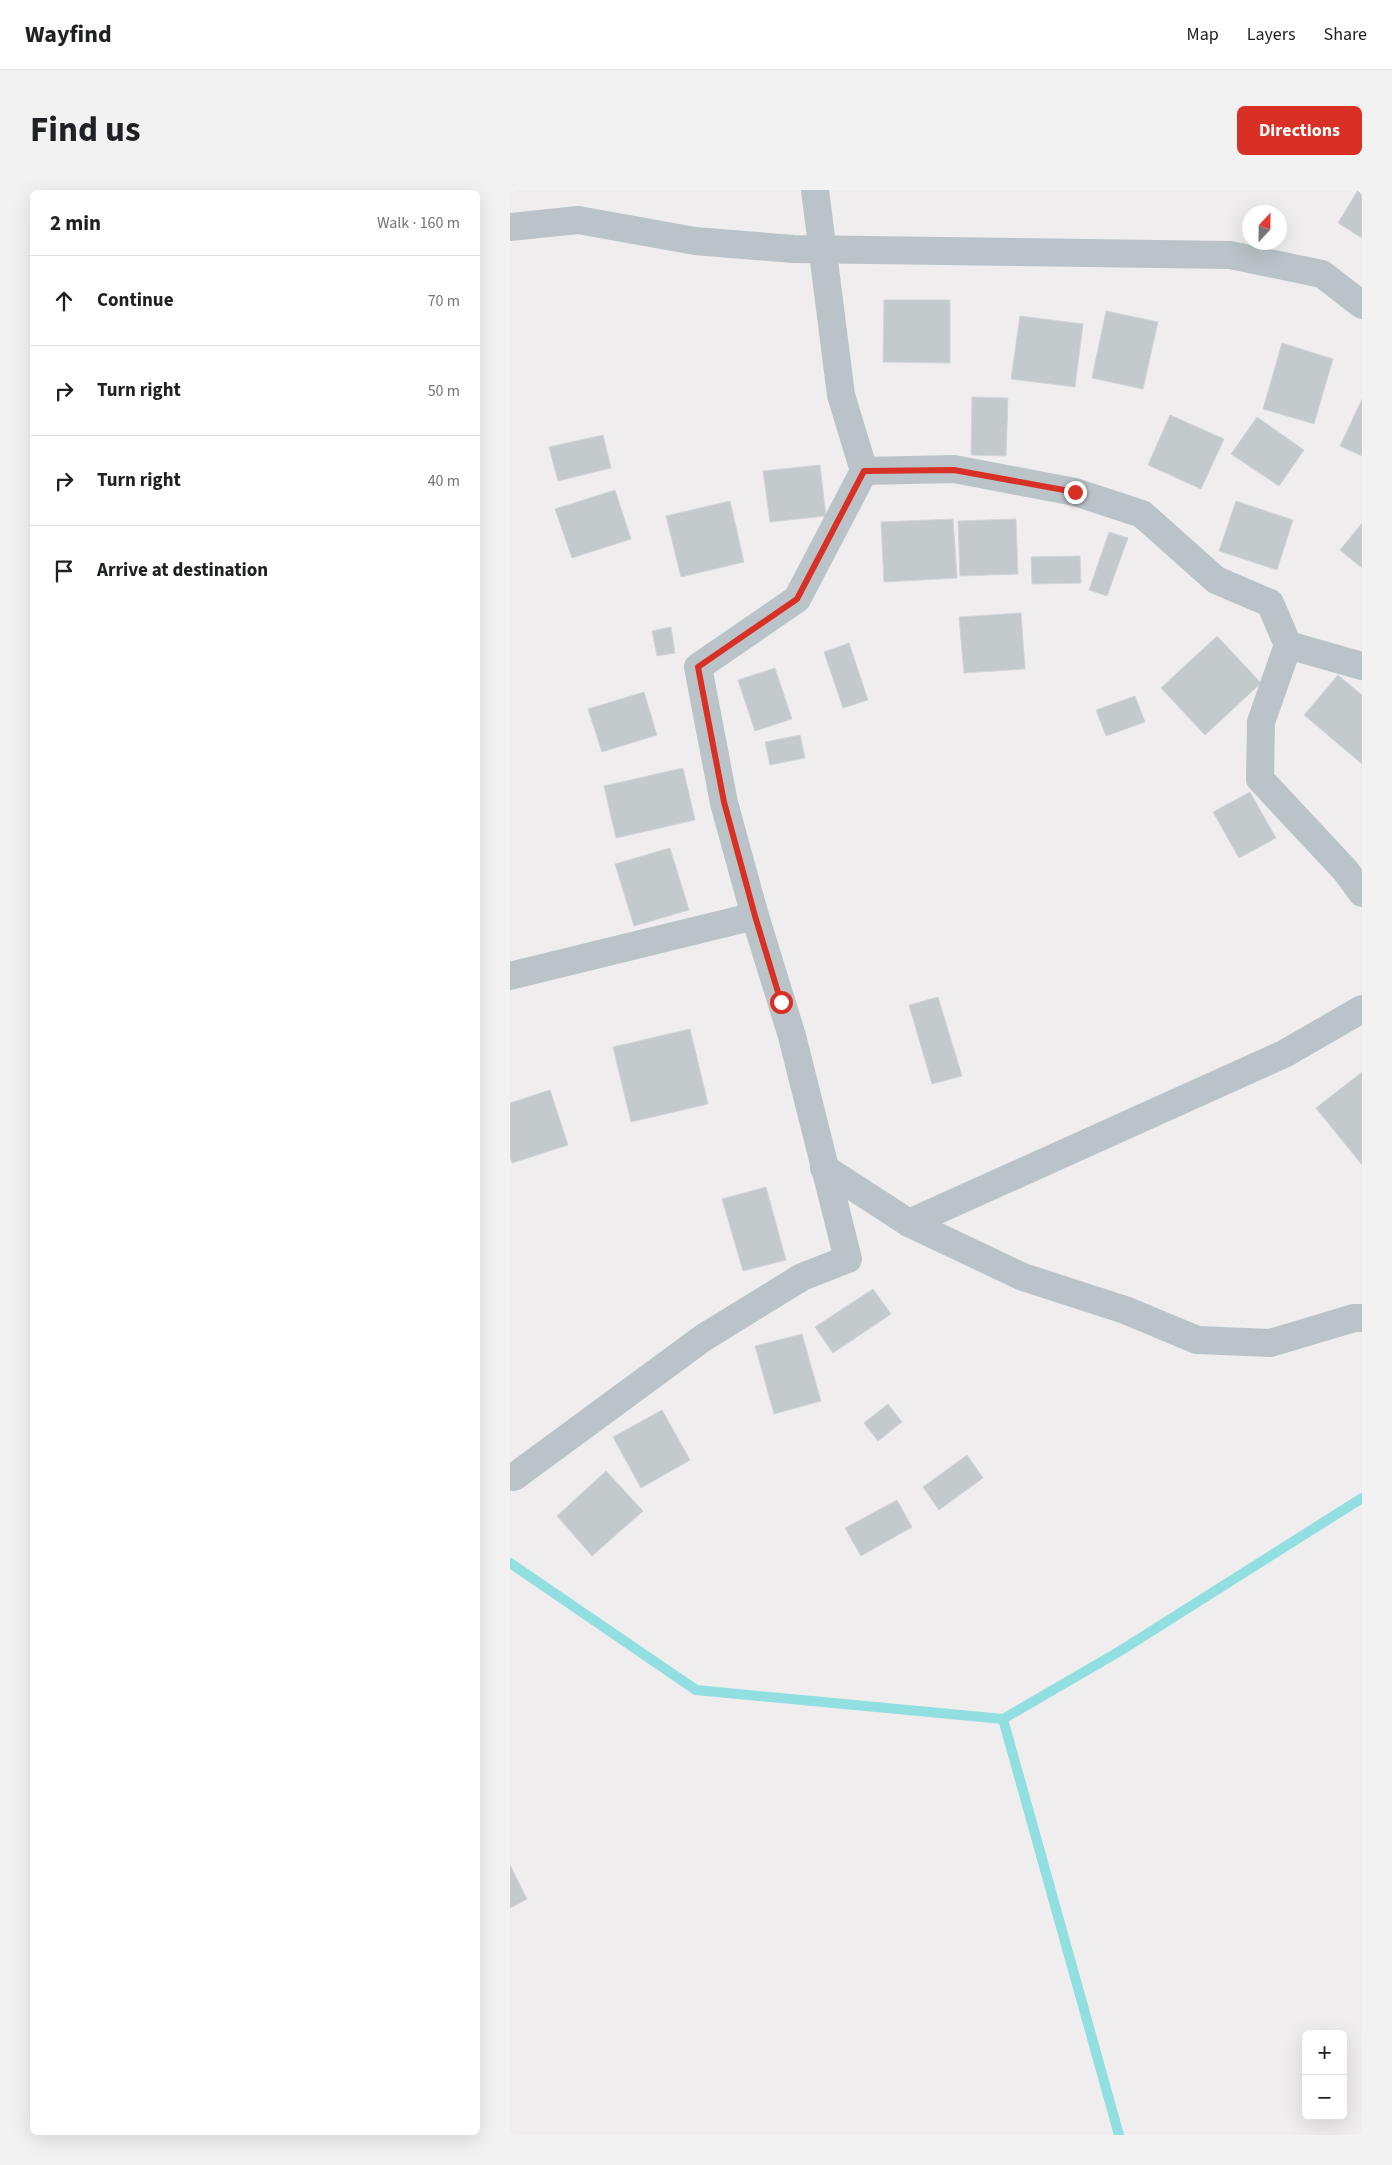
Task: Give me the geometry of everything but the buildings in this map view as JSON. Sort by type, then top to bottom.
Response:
[{"type":"street","points":[[514,1477],[703,1338],[802,1277],[848,1259],[792,1036],[755,916],[724,802],[698,667],[797,599],[864,471],[840,395],[815,190]]},
{"type":"street","points":[[510,227],[578,220],[695,241],[793,249],[1230,255],[1322,274],[1362,305]]},
{"type":"street","points":[[864,471],[954,470],[1075,492],[1142,514],[1216,580],[1270,603],[1288,645],[1261,722],[1260,780],[1345,870],[1362,893]]},
{"type":"street","points":[[1288,645],[1362,666]]},
{"type":"street","points":[[510,976],[755,916]]},
{"type":"street","points":[[909,1223],[1284,1054],[1362,1009]]},
{"type":"street","points":[[824,1168],[909,1223],[1023,1277],[1125,1310],[1197,1340],[1270,1343],[1354,1318],[1362,1318]]},
{"type":"waterway","points":[[1003,1719],[1120,1651],[1362,1498]]},
{"type":"waterway","points":[[510,1563],[696,1690],[1003,1719],[1119,2135]]},
{"type":"route","points":[[781,1002],[724,802],[698,667],[797,599],[864,471],[954,470],[1075,492]]}]
